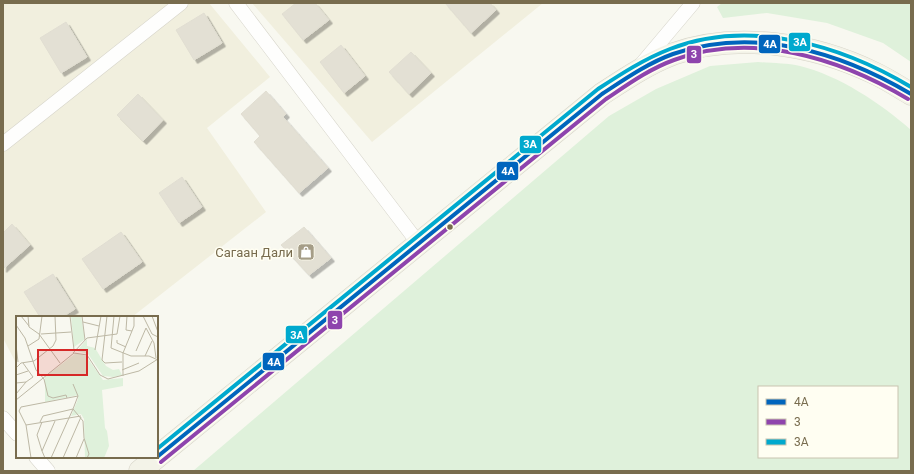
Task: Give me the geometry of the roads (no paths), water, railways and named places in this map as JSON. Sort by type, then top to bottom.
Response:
[{"type":"main road","points":[[158,456],[602,94],[634,72],[674,54],[714,44],[764,43],[821,52],[874,73],[911,94]]},
{"type":"main road","points":[[140,471],[156,458]]},
{"type":"street","points":[[3,144],[181,3]]},
{"type":"street","points":[[236,3],[419,244]]},
{"type":"street","points":[[634,72],[680,9],[693,3]]},
{"type":"street","points":[[3,418],[16,433]]},
{"type":"street","points":[[37,458],[48,471]]},
{"type":"place","name":"Сагаан Дали","points":[[306,252]]}]
